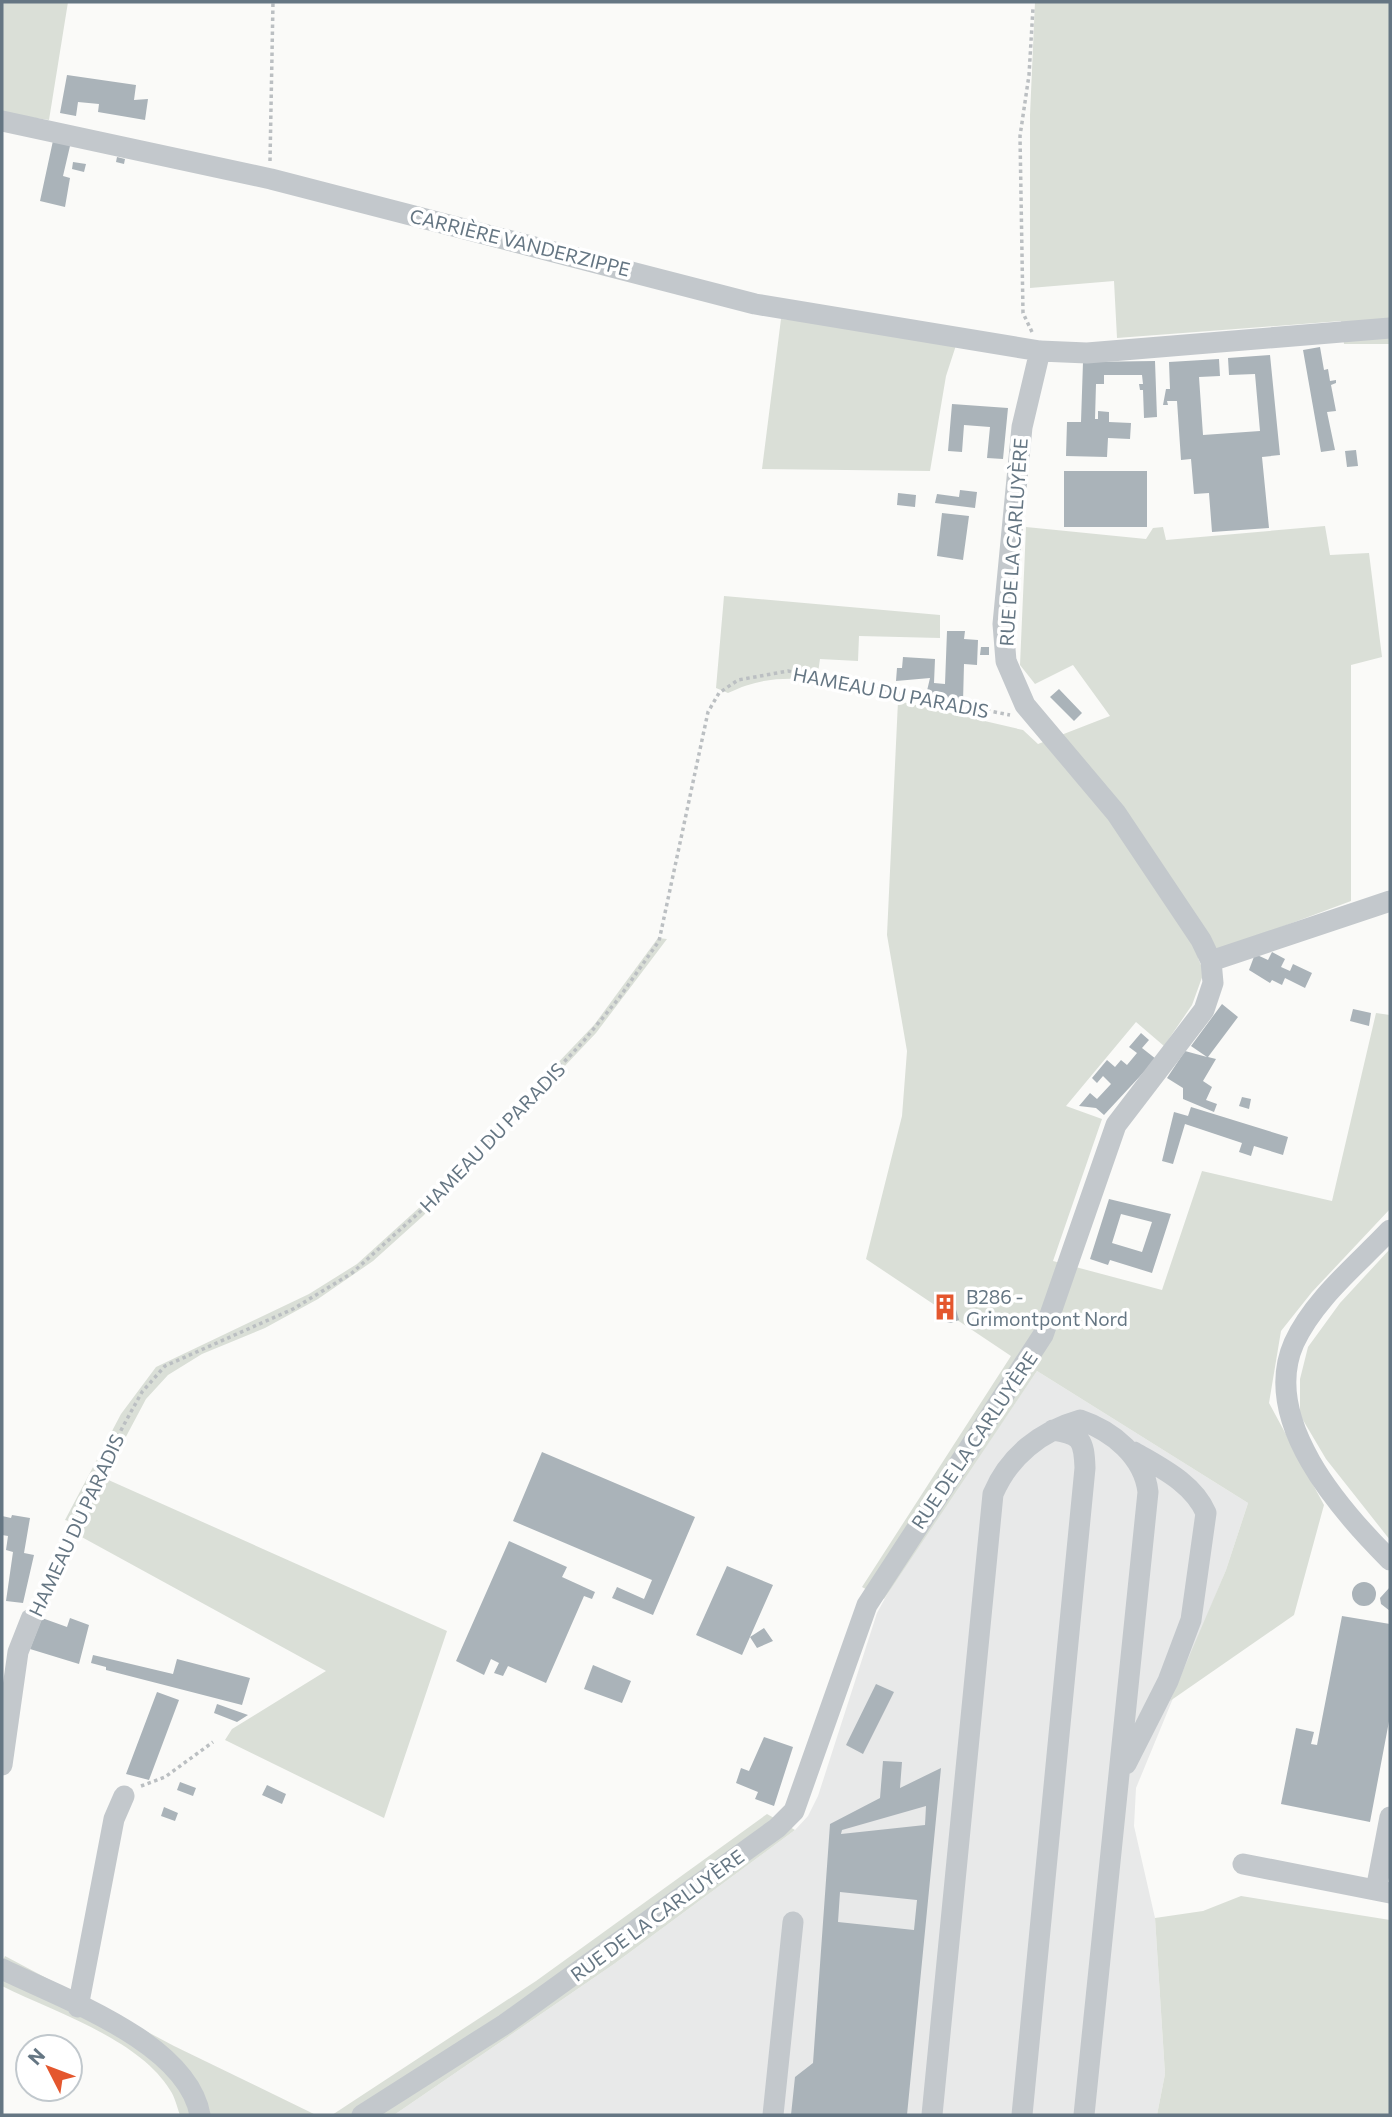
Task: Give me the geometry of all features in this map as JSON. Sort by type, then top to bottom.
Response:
[{"type":"street","name":"CARRIÈRE VANDERZIPPE","points":[[2,121],[271,179],[755,304],[1040,351]]},
{"type":"street","points":[[1040,351],[1087,353],[1390,328]]},
{"type":"street","name":"RUE DE LA CARLUYÈRE","points":[[362,2115],[505,2024],[777,1828],[794,1811],[867,1605],[1043,1335],[1113,1132],[1126,1108],[1203,1010],[1213,983],[1211,961],[1201,940],[1116,813],[1025,705],[1011,678],[1006,661],[1003,624],[1021,427],[1040,351]]},
{"type":"street","points":[[1211,961],[1390,901]]},
{"type":"street","points":[[1390,1230],[1308,1318],[1290,1354],[1285,1386],[1288,1412],[1316,1468],[1360,1528],[1390,1560]]},
{"type":"street","points":[[932,2115],[993,1494],[1000,1476],[1014,1458],[1053,1430],[1080,1420],[1096,1425],[1122,1445],[1178,1478],[1202,1502],[1206,1513],[1191,1620],[1168,1681],[1125,1766],[1119,1786]]},
{"type":"street","points":[[1022,2115],[1086,1468],[1080,1440],[1072,1433],[1053,1430]]},
{"type":"street","points":[[1084,2115],[1148,1492],[1146,1478],[1139,1462],[1122,1445]]},
{"type":"street","name":"HAMEAU DU PARADIS","points":[[2,1765],[18,1652],[31,1619]]},
{"type":"street","points":[[78,2007],[114,1819],[124,1796]]},
{"type":"street","points":[[1243,1864],[1383,1891],[1390,1817]]},
{"type":"street","points":[[773,2115],[793,1922]]},
{"type":"street","points":[[2,1969],[132,2034],[160,2055],[188,2088],[200,2115]]},
{"type":"path","points":[[271,179],[273,2]]},
{"type":"path","points":[[1032,8],[1029,75],[1020,136],[1023,313],[1040,351]]},
{"type":"path","name":"HAMEAU DU PARADIS","points":[[31,1619],[86,1496],[142,1392],[165,1366],[293,1309],[352,1273],[433,1200],[582,1043],[619,998],[659,941],[708,712],[719,693],[737,680],[788,671],[1037,720]]},
{"type":"path","points":[[124,1796],[132,1784],[145,1787],[165,1777],[213,1742]]},
{"type":"shaded area","points":[[2,2],[68,2],[49,120],[2,113]]},
{"type":"shaded area","points":[[1035,2],[1390,2],[1390,344],[1344,344],[1341,321],[1117,338],[1114,281],[1030,288],[1030,115]]},
{"type":"shaded area","points":[[781,319],[961,330],[946,376],[930,471],[762,469]]},
{"type":"shaded area","points":[[1325,526],[1330,555],[1369,553],[1382,657],[1351,665],[1351,901],[1198,958],[1204,972],[1192,1005],[1164,1046],[1136,1022],[1066,1106],[1102,1119],[1053,1261],[1162,1290],[1202,1171],[1332,1201],[1376,1013],[1390,1015],[1390,1209],[1312,1292],[1281,1331],[1269,1403],[1324,1505],[1294,1615],[1170,1701],[1226,1570],[1248,1503],[1037,1371],[884,1599],[862,1587],[1011,1356],[866,1259],[902,1116],[907,1051],[887,935],[898,701],[1023,730],[1038,744],[1110,716],[1073,665],[1035,684],[1020,665],[1026,527],[1146,539],[1153,528],[1163,527],[1166,540]]},
{"type":"shaded area","points":[[724,596],[940,615],[940,638],[859,636],[858,661],[820,659],[817,680],[771,680],[750,684],[728,693],[716,688]]},
{"type":"shaded area","points":[[658,938],[667,939],[596,1033],[423,1216],[373,1261],[318,1299],[265,1328],[202,1354],[168,1375],[146,1399],[104,1478],[447,1631],[384,1818],[225,1740],[232,1729],[326,1671],[78,1535],[82,1525],[65,1520],[121,1414],[156,1367],[309,1294],[357,1264],[421,1206],[594,1025]]},
{"type":"shaded area","points":[[1390,1249],[1390,1540],[1326,1459],[1300,1415],[1300,1379],[1308,1347],[1340,1303]]},
{"type":"shaded area","points":[[1037,1371],[1248,1503],[1226,1570],[1136,1788],[1134,1826],[1155,1918],[1165,2074],[1157,2115],[394,2115],[614,1964],[795,1830],[808,1816],[818,1796],[877,1613],[896,1578]]},
{"type":"shaded area","points":[[767,1814],[795,1830],[614,1964],[394,2115],[332,2115],[536,1981]]},
{"type":"shaded area","points":[[1241,1896],[1390,1920],[1390,2115],[1157,2115],[1165,2074],[1155,1918],[1203,1911]]},
{"type":"shaded area","points":[[5,1956],[174,2046],[316,2115],[180,2115],[170,2090],[156,2072],[138,2056],[94,2029],[2,1986],[2,1963]]},
{"type":"building","points":[[67,75],[136,85],[134,100],[148,99],[145,120],[98,112],[99,104],[78,102],[76,116],[60,113]]},
{"type":"building","points":[[54,136],[70,146],[63,176],[70,178],[65,207],[40,201]]},
{"type":"building","points":[[117,157],[125,159],[124,164],[116,162]]},
{"type":"building","points":[[73,162],[86,164],[84,172],[72,169]]},
{"type":"building","points":[[1320,347],[1324,370],[1328,369],[1330,381],[1336,380],[1336,383],[1331,385],[1336,411],[1327,412],[1335,450],[1321,452],[1303,350]]},
{"type":"building","points":[[1270,355],[1280,455],[1262,457],[1269,528],[1212,532],[1209,493],[1194,494],[1191,459],[1181,460],[1177,401],[1167,401],[1168,405],[1163,405],[1166,389],[1170,389],[1169,362],[1219,359],[1220,376],[1199,377],[1203,435],[1260,431],[1255,374],[1229,375],[1228,358]]},
{"type":"building","points":[[1155,361],[1157,417],[1144,418],[1143,390],[1140,390],[1139,384],[1143,384],[1142,375],[1104,375],[1104,384],[1096,384],[1095,419],[1098,419],[1098,411],[1109,412],[1109,422],[1131,423],[1130,439],[1108,438],[1107,457],[1066,456],[1067,422],[1081,422],[1083,362]]},
{"type":"building","points":[[952,404],[1008,408],[1003,459],[987,458],[990,427],[964,425],[962,452],[948,451]]},
{"type":"building","points":[[1356,450],[1358,466],[1347,467],[1345,451]]},
{"type":"building","points":[[1064,471],[1147,471],[1147,527],[1064,527]]},
{"type":"building","points":[[960,490],[977,492],[975,508],[935,503],[937,494],[959,497]]},
{"type":"building","points":[[898,493],[916,495],[915,507],[897,505]]},
{"type":"building","points":[[942,513],[969,516],[963,560],[937,556]]},
{"type":"building","points":[[947,631],[965,631],[964,639],[978,640],[977,665],[964,664],[963,702],[926,695],[930,678],[896,681],[897,668],[902,668],[903,657],[935,659],[934,683],[945,684]]},
{"type":"building","points":[[981,647],[989,647],[989,655],[980,655]]},
{"type":"building","points":[[1059,689],[1082,713],[1074,721],[1050,697]]},
{"type":"building","points":[[1272,952],[1285,959],[1281,967],[1290,971],[1293,964],[1312,973],[1305,988],[1285,978],[1282,985],[1272,980],[1270,983],[1249,970],[1255,954],[1268,960]]},
{"type":"building","points":[[1222,1004],[1238,1017],[1208,1057],[1216,1059],[1203,1081],[1212,1087],[1206,1100],[1217,1104],[1214,1112],[1183,1099],[1183,1088],[1167,1078],[1185,1051],[1207,1057],[1191,1046]]},
{"type":"building","points":[[1353,1009],[1371,1013],[1369,1026],[1350,1021]]},
{"type":"building","points":[[1141,1033],[1149,1040],[1142,1048],[1156,1059],[1104,1115],[1096,1108],[1079,1106],[1090,1093],[1097,1099],[1111,1084],[1103,1076],[1097,1083],[1092,1078],[1107,1060],[1115,1067],[1121,1060],[1127,1065],[1137,1053],[1129,1047]]},
{"type":"building","points":[[1242,1097],[1251,1099],[1249,1109],[1239,1106]]},
{"type":"building","points":[[1191,1107],[1288,1137],[1283,1155],[1254,1146],[1251,1156],[1239,1152],[1242,1143],[1185,1124],[1173,1164],[1162,1161],[1174,1112],[1188,1116]]},
{"type":"building","points":[[1109,1199],[1171,1214],[1152,1273],[1110,1260],[1108,1265],[1090,1259]],"holes":[[[1121,1214],[1152,1222],[1142,1252],[1112,1243]]]},
{"type":"building","name":"B286 - Grimontpont Nord","points":[[951,1292],[959,1320],[951,1323],[938,1320],[935,1308]]},
{"type":"building","points":[[542,1452],[695,1517],[653,1615],[612,1598],[617,1587],[644,1599],[652,1580],[513,1521]]},
{"type":"building","points":[[12,1515],[30,1518],[24,1553],[34,1555],[23,1603],[6,1601],[13,1552],[6,1550],[8,1536],[2,1535],[2,1516],[11,1518]]},
{"type":"building","points":[[509,1541],[567,1567],[562,1577],[595,1592],[592,1599],[584,1596],[546,1683],[508,1666],[503,1676],[494,1673],[499,1663],[491,1659],[484,1675],[456,1661]]},
{"type":"building","points":[[727,1566],[773,1585],[742,1655],[696,1635]]},
{"type":"building","points":[[1364,1582],[1373,1585],[1376,1594],[1373,1603],[1364,1606],[1355,1603],[1352,1594],[1355,1585]]},
{"type":"building","points":[[1390,1587],[1390,1611],[1381,1604],[1380,1598]]},
{"type":"building","points":[[1342,1616],[1390,1624],[1390,1716],[1370,1822],[1281,1804],[1296,1728],[1314,1732],[1311,1744],[1317,1745]]},
{"type":"building","points":[[42,1618],[67,1627],[70,1618],[89,1625],[79,1664],[30,1649]]},
{"type":"building","points":[[764,1628],[773,1641],[757,1648],[750,1637]]},
{"type":"building","points":[[93,1655],[173,1674],[177,1659],[250,1678],[242,1705],[106,1670],[106,1667],[91,1663]]},
{"type":"building","points":[[593,1665],[631,1681],[622,1703],[584,1689]]},
{"type":"building","points":[[876,1684],[894,1692],[863,1754],[846,1745]]},
{"type":"building","points":[[157,1692],[179,1700],[149,1780],[126,1774]]},
{"type":"building","points":[[217,1704],[248,1715],[237,1722],[214,1713]]},
{"type":"building","points":[[764,1737],[793,1747],[774,1806],[755,1799],[758,1792],[736,1783],[741,1768],[749,1771]]},
{"type":"building","points":[[883,1761],[902,1762],[900,1788],[941,1768],[907,2115],[791,2115],[795,2077],[813,2063],[830,1824],[880,1798]],"holes":[[[926,1806],[925,1825],[841,1834],[842,1830]],[[840,1892],[917,1900],[914,1930],[838,1922]]]},
{"type":"building","points":[[180,1782],[196,1788],[193,1796],[177,1790]]},
{"type":"building","points":[[267,1785],[286,1794],[282,1804],[262,1795]]},
{"type":"building","points":[[164,1807],[178,1813],[175,1821],[161,1816]]},
{"type":"place","name":"B286 - Grimontpont Nord","points":[[945,1307]]}]
